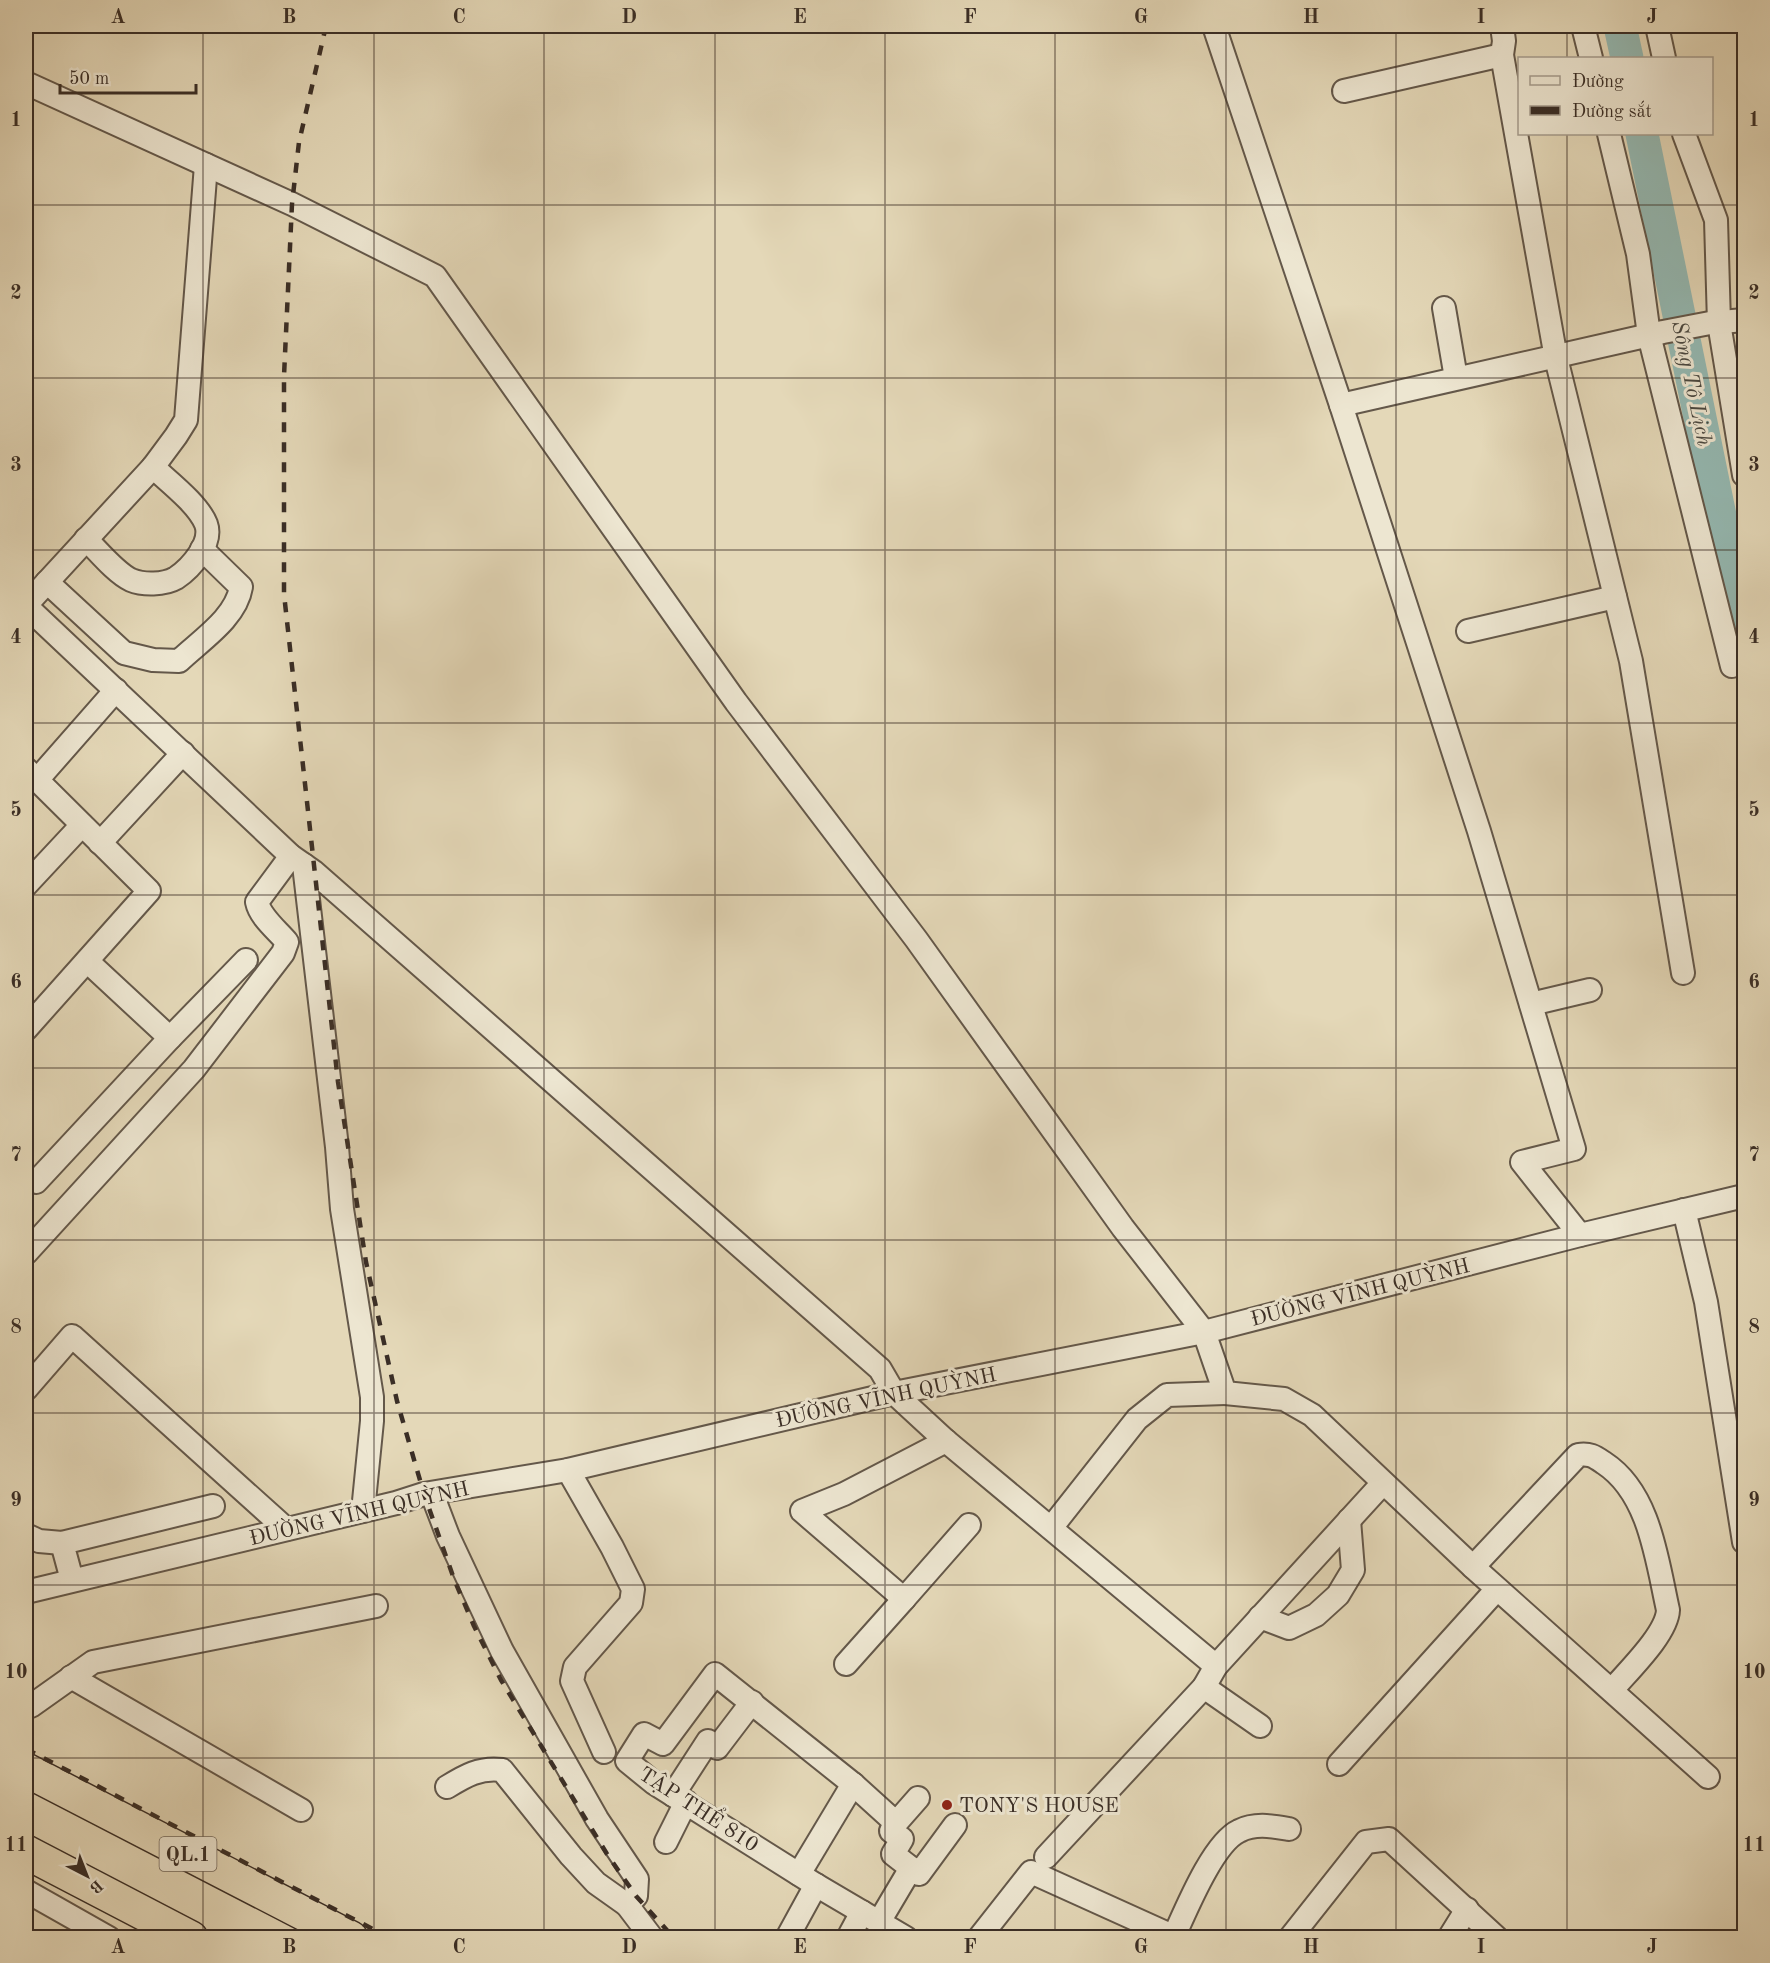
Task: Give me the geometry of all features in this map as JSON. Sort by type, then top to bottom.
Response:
[{"type":"highway","name":"QL.1","points":[[26,1770],[351,1938]]},
{"type":"highway","points":[[26,1852],[191,1938]]},
{"type":"street","points":[[1214,26],[1341,405],[1479,831],[1574,1149],[1522,1162],[1580,1235]]},
{"type":"street","points":[[1502,26],[1504,41],[1502,55],[1556,358],[1631,661],[1683,973]]},
{"type":"street","points":[[1583,26],[1591,57]]},
{"type":"street","points":[[1657,26],[1665,57]]},
{"type":"street","points":[[1344,91],[1502,55]]},
{"type":"street","points":[[26,83],[292,204],[435,276],[736,702],[916,939],[1123,1228],[1204,1332],[1225,1393]]},
{"type":"street","points":[[1609,135],[1732,666]]},
{"type":"street","points":[[1684,135],[1716,220],[1715,323],[1744,475]]},
{"type":"street","points":[[206,165],[186,420],[153,467],[26,605],[297,860],[880,1369],[894,1393],[946,1441],[1216,1666]]},
{"type":"street","points":[[1444,308],[1456,378]]},
{"type":"street","points":[[1341,405],[1656,334],[1744,320]]},
{"type":"street","points":[[86,539],[129,579],[141,583],[164,582],[175,578],[202,549],[208,537],[207,526],[199,512],[153,467]]},
{"type":"street","points":[[47,582],[124,653],[153,660],[179,661],[236,606],[240,595],[241,587],[202,549]]},
{"type":"street","points":[[1468,631],[1615,597]]},
{"type":"street","points":[[26,1029],[149,891],[31,775],[116,690]]},
{"type":"street","points":[[100,843],[183,753]]},
{"type":"street","points":[[26,885],[82,825]]},
{"type":"street","points":[[26,1252],[194,1069],[286,948],[287,942],[258,908],[257,902],[297,860]]},
{"type":"street","points":[[297,860],[338,1147],[342,1209],[372,1397],[372,1421],[363,1511]]},
{"type":"street","points":[[65,1209],[31,1178],[246,960]]},
{"type":"street","points":[[87,961],[168,1040],[194,1069]]},
{"type":"street","points":[[1530,1004],[1590,990]]},
{"type":"street","name":"ĐƯỜNG VĨNH QUỲNH","points":[[26,1592],[363,1511],[424,1494],[568,1470],[894,1393],[1204,1332],[1580,1235],[1744,1196]]},
{"type":"street","points":[[1684,1210],[1706,1302],[1744,1542]]},
{"type":"street","points":[[26,1389],[72,1336],[286,1529]]},
{"type":"street","points":[[1052,1528],[1137,1419],[1167,1395],[1225,1393],[1284,1399],[1312,1415],[1473,1568],[1708,1777]]},
{"type":"street","points":[[903,1599],[802,1511],[844,1494],[946,1441]]},
{"type":"street","points":[[1473,1568],[1578,1455],[1592,1455],[1608,1465],[1623,1480],[1646,1522],[1668,1610],[1668,1618],[1662,1631],[1611,1690]]},
{"type":"street","points":[[568,1470],[633,1589],[631,1603],[575,1667],[572,1681],[604,1752]]},
{"type":"street","points":[[1046,1857],[1204,1687],[1216,1666],[1383,1483]]},
{"type":"street","points":[[432,1494],[448,1536],[502,1651],[597,1819],[637,1879],[636,1896],[627,1905]]},
{"type":"street","points":[[26,1535],[39,1541],[62,1543],[213,1506]]},
{"type":"street","points":[[1260,1617],[1289,1628],[1316,1615],[1338,1595],[1353,1570],[1349,1520]]},
{"type":"street","points":[[846,1664],[969,1525]]},
{"type":"street","points":[[62,1543],[72,1580]]},
{"type":"street","points":[[1339,1764],[1497,1589]]},
{"type":"street","points":[[26,1704],[31,1706],[93,1662],[376,1606]]},
{"type":"street","name":"TẬP THỂ 810","points":[[896,1823],[853,1784],[715,1674],[663,1744],[644,1734],[627,1761],[654,1783],[807,1880],[905,1937]]},
{"type":"street","points":[[71,1677],[300,1810]]},
{"type":"street","points":[[1204,1687],[1260,1726]]},
{"type":"street","points":[[666,1842],[679,1798],[708,1741],[717,1748],[752,1702]]},
{"type":"street","points":[[447,1787],[478,1771],[502,1770],[571,1856],[596,1883],[627,1905],[652,1938]]},
{"type":"street","points":[[787,1938],[807,1880],[853,1784]]},
{"type":"street","points":[[918,1798],[891,1831],[902,1839],[893,1854],[919,1874],[955,1825]]},
{"type":"street","points":[[979,1938],[1031,1872],[1175,1937],[1197,1887],[1215,1854],[1229,1836],[1250,1827],[1266,1826],[1288,1829]]},
{"type":"street","points":[[1290,1938],[1366,1842],[1389,1839],[1497,1938]]},
{"type":"street","points":[[848,1938],[870,1917],[911,1868]]},
{"type":"street","points":[[26,1892],[102,1936]]},
{"type":"street","points":[[1449,1938],[1467,1909]]},
{"type":"waterway","name":"Sông Tô Lịch","points":[[1620,26],[1627,57]]},
{"type":"waterway","name":"Sông Tô Lịch","points":[[1642,135],[1744,633]]},
{"type":"railway","points":[[326,26],[299,142],[292,204],[284,376],[284,594],[338,1082],[366,1262],[397,1401],[424,1494],[454,1579],[474,1626],[501,1680],[607,1854],[636,1896],[674,1938]]},
{"type":"railway","points":[[26,1749],[390,1938]]},
{"type":"place","name":"TONY'S HOUSE","points":[[947,1805]]}]
